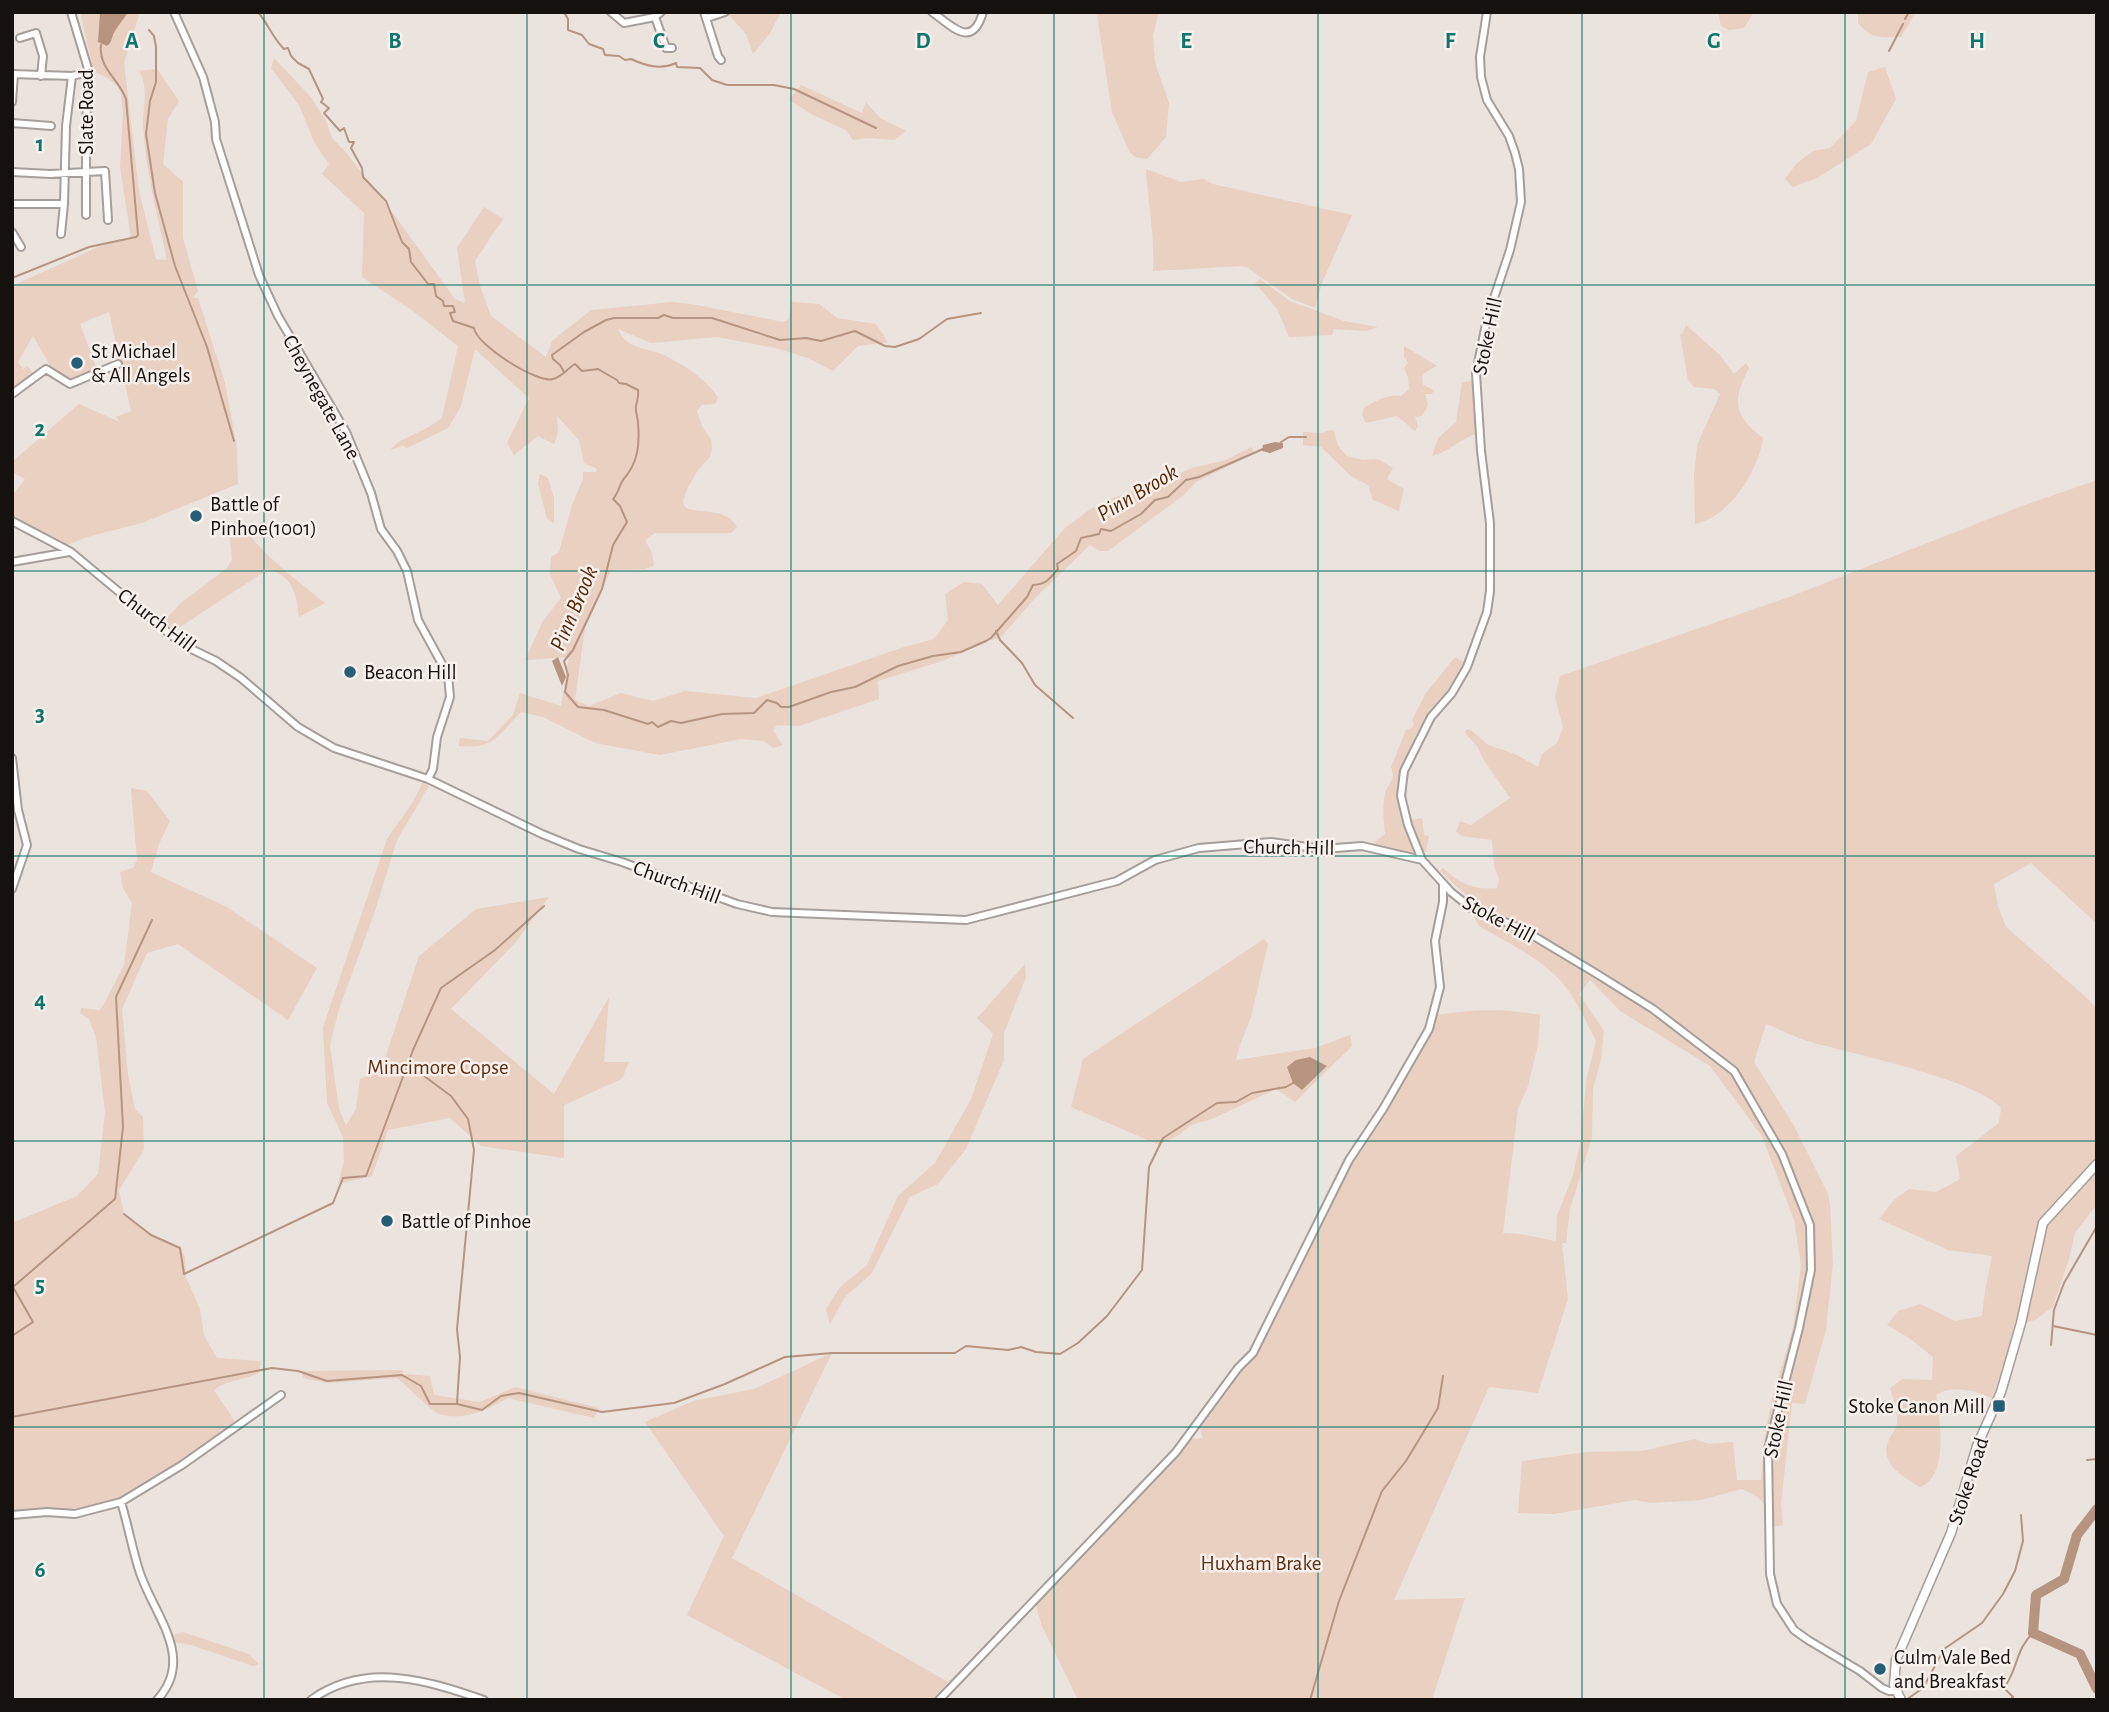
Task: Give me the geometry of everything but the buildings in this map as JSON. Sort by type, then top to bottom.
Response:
[{"type":"main road","name":"Stoke Road","points":[[1895,1690],[1893,1678],[1896,1660],[1951,1533],[1977,1446],[2001,1392],[2021,1323],[2043,1223],[2097,1164]]},
{"type":"main road","points":[[1895,1690],[1900,1700]]},
{"type":"street","name":"Slate Road","points":[[71,12],[89,72],[86,215]]},
{"type":"street","name":"Cheynegate Lane","points":[[174,12],[203,77],[215,122],[216,139],[259,275],[298,352],[346,432],[371,493],[377,519],[407,571],[418,620],[448,675],[450,697],[437,737],[433,769],[428,779]]},
{"type":"street","points":[[611,12],[624,23]]},
{"type":"street","points":[[721,60],[705,15],[725,12]]},
{"type":"street","points":[[932,12],[960,32],[966,33],[977,27],[983,12]]},
{"type":"street","name":"Stoke Hill","points":[[1487,12],[1480,57],[1481,78],[1487,100],[1515,153],[1521,202],[1510,250],[1487,319],[1476,373],[1481,451],[1490,523],[1491,573],[1487,612],[1474,651],[1460,682],[1431,716],[1404,771],[1401,796],[1408,825],[1422,860],[1451,892],[1471,908],[1522,929],[1653,1009],[1734,1071],[1782,1154],[1810,1224],[1811,1270],[1768,1449],[1770,1574],[1777,1604],[1794,1630],[1882,1688],[1895,1690]]},
{"type":"street","points":[[619,32],[624,23],[658,15],[669,48],[658,52]]},
{"type":"street","points":[[19,38],[36,33],[43,56],[41,76]]},
{"type":"street","points":[[714,38],[722,36]]},
{"type":"street","points":[[12,102],[13,74],[72,76],[89,72]]},
{"type":"street","points":[[61,234],[66,173],[66,127],[72,76]]},
{"type":"street","points":[[12,123],[51,126]]},
{"type":"street","points":[[12,172],[105,171],[108,220]]},
{"type":"street","points":[[12,204],[63,207]]},
{"type":"street","points":[[12,232],[21,247]]},
{"type":"street","points":[[12,394],[46,369],[70,384],[118,364]]},
{"type":"street","name":"Church Hill","points":[[12,522],[71,552],[183,645],[225,666],[307,732],[334,748],[428,779],[579,849],[716,897],[772,912],[967,920],[1117,881],[1155,860],[1175,853],[1252,843],[1271,842],[1322,849],[1362,846],[1422,860]]},
{"type":"street","points":[[12,562],[71,552]]},
{"type":"street","points":[[12,758],[27,845],[12,889]]},
{"type":"street","points":[[939,1700],[1175,1452],[1252,1353],[1349,1160],[1383,1109],[1429,1029],[1440,987],[1435,941],[1443,883]]},
{"type":"street","points":[[1443,897],[1451,892]]},
{"type":"street","points":[[12,1515],[47,1512],[75,1514],[121,1502],[182,1465],[281,1395]]},
{"type":"street","points":[[121,1502],[139,1571],[170,1638],[173,1666],[168,1686],[157,1700]]},
{"type":"street","points":[[311,1700],[328,1687],[361,1678],[403,1678],[484,1700]]},
{"type":"green space","points":[[80,12],[140,12],[124,63],[139,191],[156,259],[167,260],[146,158],[143,124],[145,90],[139,71],[157,69],[179,101],[168,119],[163,164],[183,182],[183,238],[198,291],[193,298],[198,298],[225,383],[237,448],[238,484],[142,523],[67,545],[12,517],[12,496],[25,479],[12,472],[12,462],[79,404],[120,422],[116,417],[131,411],[109,312],[80,324],[98,372],[70,384],[52,369],[33,336],[18,362],[23,369],[28,366],[34,376],[12,391],[12,286],[98,247],[131,238],[120,167],[123,114],[121,94],[118,86],[94,72]]},
{"type":"green space","points":[[711,12],[781,12],[770,33],[753,54],[746,34],[727,13],[709,19],[707,14]]},
{"type":"green space","points":[[1088,12],[1159,12],[1153,35],[1155,62],[1169,103],[1166,137],[1147,159],[1135,157],[1129,151],[1112,112],[1097,15]]},
{"type":"green space","points":[[1718,12],[1754,12],[1744,28],[1729,30],[1721,26]]},
{"type":"green space","points":[[1858,12],[1916,12],[1901,37],[1887,37],[1872,35],[1863,28],[1858,23]]},
{"type":"green space","points":[[274,58],[311,97],[327,123],[332,138],[382,198],[455,299],[465,303],[457,248],[484,207],[503,219],[475,261],[480,286],[491,316],[546,357],[552,341],[591,310],[673,302],[783,322],[789,319],[791,302],[819,304],[837,318],[876,324],[888,342],[858,346],[833,371],[808,358],[776,348],[717,337],[651,343],[618,329],[633,345],[661,354],[689,369],[709,386],[718,398],[715,404],[702,405],[697,411],[712,448],[710,457],[698,470],[687,489],[683,502],[686,508],[721,514],[733,521],[737,527],[731,533],[655,533],[645,540],[652,553],[654,566],[611,570],[585,628],[575,700],[589,706],[621,693],[653,701],[685,691],[756,698],[934,639],[948,620],[945,594],[964,582],[982,584],[998,605],[1064,529],[1089,510],[1112,498],[1153,485],[1192,468],[1226,460],[1251,447],[1255,453],[1196,482],[1184,495],[1108,551],[1099,551],[1090,545],[1037,596],[1000,638],[945,660],[878,681],[879,699],[799,726],[777,725],[773,730],[783,745],[773,748],[764,741],[741,739],[660,755],[595,743],[543,717],[521,712],[488,743],[471,747],[459,746],[460,738],[488,741],[513,715],[520,693],[561,706],[569,657],[525,660],[543,621],[561,598],[550,574],[551,557],[559,552],[583,472],[596,472],[597,469],[584,463],[579,440],[557,416],[558,432],[554,444],[538,436],[514,455],[507,443],[529,398],[475,349],[461,406],[448,428],[407,448],[403,446],[390,450],[398,442],[442,418],[458,346],[413,311],[362,277],[364,213],[322,174],[329,164],[314,142],[299,105],[271,68]]},
{"type":"green space","points":[[1885,67],[1896,99],[1871,144],[1817,178],[1793,187],[1785,179],[1797,163],[1813,151],[1830,148],[1856,121],[1868,72]]},
{"type":"green space","points":[[801,85],[862,113],[866,102],[880,118],[906,131],[894,140],[853,140],[846,130],[789,100]]},
{"type":"green space","points":[[1146,169],[1181,182],[1203,179],[1213,184],[1352,215],[1322,283],[1315,308],[1292,299],[1242,266],[1153,271]]},
{"type":"green space","points":[[1260,279],[1290,301],[1344,321],[1378,327],[1366,331],[1334,329],[1332,335],[1289,337],[1277,309],[1255,283]]},
{"type":"green space","points":[[1686,325],[1720,355],[1734,374],[1746,363],[1749,368],[1740,390],[1738,407],[1746,422],[1763,438],[1749,478],[1740,491],[1720,512],[1695,524],[1694,476],[1697,445],[1720,394],[1714,389],[1694,387],[1688,380],[1680,334]]},
{"type":"green space","points":[[1404,346],[1437,366],[1422,377],[1423,385],[1434,390],[1432,394],[1425,394],[1428,405],[1422,416],[1415,417],[1418,426],[1415,431],[1397,416],[1366,423],[1362,415],[1364,408],[1387,397],[1401,396],[1409,389],[1404,368],[1408,363],[1404,357]]},
{"type":"green space","points":[[1472,381],[1475,387],[1476,434],[1432,456],[1438,438],[1456,422],[1462,382]]},
{"type":"green space","points":[[1334,431],[1338,446],[1347,456],[1363,460],[1378,459],[1393,468],[1387,479],[1404,489],[1399,511],[1373,500],[1368,485],[1352,477],[1321,447],[1303,445],[1303,432],[1322,433]]},
{"type":"green space","points":[[540,474],[548,478],[554,498],[554,523],[547,519],[538,483]]},
{"type":"green space","name":"Huxham Brake","points":[[2097,480],[2097,924],[2031,863],[1994,884],[2006,927],[2097,1009],[2097,1204],[2075,1233],[2053,1307],[2035,1320],[2016,1326],[1992,1398],[1957,1389],[1936,1395],[1940,1432],[1939,1460],[1929,1481],[1920,1487],[1901,1474],[1890,1464],[1886,1450],[1897,1422],[1890,1388],[1902,1379],[1932,1380],[1933,1357],[1887,1325],[1898,1311],[1921,1304],[1955,1321],[1982,1316],[1992,1256],[1948,1250],[1879,1219],[1894,1200],[1909,1189],[1936,1192],[1960,1179],[1956,1156],[1999,1123],[2001,1108],[1989,1098],[1944,1079],[1815,1043],[1766,1024],[1754,1062],[1793,1124],[1828,1194],[1833,1263],[1826,1330],[1805,1404],[1792,1403],[1781,1504],[1783,1525],[1770,1527],[1771,1513],[1758,1497],[1742,1489],[1701,1500],[1651,1503],[1635,1500],[1554,1514],[1518,1513],[1522,1461],[1587,1452],[1642,1451],[1695,1439],[1709,1444],[1733,1442],[1737,1480],[1761,1480],[1772,1399],[1793,1328],[1801,1265],[1794,1220],[1762,1136],[1710,1066],[1620,1011],[1590,980],[1579,994],[1604,1031],[1601,1059],[1593,1089],[1592,1137],[1570,1209],[1566,1243],[1562,1243],[1568,1299],[1538,1393],[1489,1387],[1394,1600],[1465,1598],[1432,1700],[1078,1700],[1042,1626],[1034,1599],[1189,1439],[1203,1438],[1199,1426],[1251,1352],[1331,1185],[1407,1068],[1428,1017],[1484,1010],[1540,1015],[1538,1045],[1528,1086],[1518,1109],[1503,1233],[1556,1241],[1557,1216],[1573,1175],[1581,1139],[1586,1081],[1596,1041],[1576,1002],[1560,980],[1532,957],[1479,926],[1475,919],[1477,905],[1440,871],[1443,868],[1461,882],[1474,887],[1497,888],[1499,879],[1494,866],[1492,840],[1462,836],[1456,832],[1460,821],[1471,825],[1510,798],[1477,746],[1465,733],[1467,729],[1488,745],[1515,754],[1538,767],[1542,754],[1557,743],[1563,727],[1555,697],[1560,676],[1792,596],[2022,506]]},
{"type":"green space","points":[[239,521],[268,555],[325,603],[299,617],[295,593],[288,580],[267,570],[174,631],[162,623],[181,603],[227,568],[232,559],[229,530]]},
{"type":"green space","points":[[1455,657],[1466,663],[1457,683],[1417,732],[1400,775],[1399,797],[1403,822],[1422,818],[1424,835],[1429,836],[1426,852],[1419,851],[1416,860],[1376,853],[1375,842],[1385,834],[1383,805],[1392,778],[1391,767],[1406,730],[1413,727],[1412,720],[1426,693]]},
{"type":"green space","name":"Mincimore Copse","points":[[423,782],[429,786],[397,840],[375,911],[339,1009],[330,1045],[339,1109],[346,1125],[356,1109],[360,1079],[381,1070],[419,956],[476,909],[549,897],[515,943],[451,1009],[554,1094],[609,997],[604,1062],[629,1062],[622,1079],[564,1105],[564,1158],[481,1146],[450,1118],[388,1130],[372,1176],[338,1184],[344,1161],[343,1137],[327,1103],[323,1027],[387,839],[413,802]]},
{"type":"green space","points":[[131,788],[147,791],[170,821],[159,844],[151,872],[227,907],[317,968],[288,1020],[178,944],[147,953],[122,1009],[128,1075],[135,1109],[143,1117],[144,1150],[119,1190],[124,1214],[151,1235],[180,1248],[185,1257],[186,1277],[200,1309],[204,1335],[217,1358],[261,1361],[259,1373],[214,1390],[236,1423],[183,1461],[120,1499],[86,1508],[12,1511],[12,1223],[77,1196],[98,1174],[105,1112],[96,1037],[89,1019],[80,1013],[81,1008],[99,1010],[103,1006],[124,965],[132,903],[123,888],[120,872],[133,868],[137,860]]},
{"type":"green space","points":[[1264,939],[1268,944],[1251,1017],[1236,1060],[1315,1048],[1350,1035],[1352,1046],[1295,1102],[1276,1089],[1212,1119],[1191,1125],[1179,1135],[1159,1145],[1071,1107],[1083,1059]],"holes":[[[1309,1057],[1327,1066],[1302,1090]]]},
{"type":"green space","points":[[1025,964],[1026,977],[1004,1033],[1004,1060],[966,1149],[938,1184],[910,1197],[872,1273],[845,1297],[830,1324],[826,1309],[840,1287],[867,1265],[898,1196],[935,1163],[971,1099],[993,1034],[977,1018]]},
{"type":"green space","points":[[832,1353],[732,1558],[948,1682],[932,1700],[846,1700],[687,1615],[724,1536],[645,1422],[693,1401],[754,1389]]},
{"type":"green space","points":[[402,1370],[403,1374],[430,1376],[434,1395],[480,1402],[515,1387],[599,1408],[594,1418],[508,1398],[475,1413],[448,1416],[435,1412],[397,1378],[327,1383],[303,1378],[302,1371]]},
{"type":"green space","points":[[183,1632],[249,1654],[259,1664],[253,1666],[191,1645],[173,1642],[170,1636]]},
{"type":"shaded area","points":[[100,12],[128,12],[107,46],[98,42]]},
{"type":"shaded area","points":[[1283,443],[1283,448],[1270,453],[1262,451],[1263,445]]},
{"type":"shaded area","points":[[558,657],[566,677],[562,686],[552,661]]},
{"type":"shaded area","points":[[1310,1057],[1327,1066],[1302,1090],[1293,1083],[1287,1067],[1296,1060]]},
{"type":"waterway","name":"Pinn Brook","points":[[258,12],[280,45],[284,49],[288,48],[291,56],[309,69],[323,99],[321,102],[329,108],[324,113],[340,131],[344,128],[349,142],[354,142],[351,148],[362,168],[363,177],[386,201],[402,242],[409,249],[411,262],[428,284],[434,284],[436,296],[443,301],[444,306],[453,306],[455,312],[450,313],[453,321],[474,328],[477,335],[496,353],[535,376],[553,379],[575,364],[582,371],[598,369],[619,383],[638,390],[637,453],[613,499],[620,506],[627,522],[613,545],[602,589],[573,650],[564,661],[568,675],[565,692],[578,707],[604,710],[648,724],[652,722],[658,727],[671,721],[681,723],[722,714],[754,713],[767,700],[781,707],[789,707],[831,692],[855,687],[898,666],[933,656],[961,652],[991,638],[1027,597],[1033,585],[1047,580],[1058,569],[1057,564],[1076,551],[1081,538],[1099,534],[1101,529],[1111,531],[1141,514],[1155,500],[1168,497],[1186,480],[1263,449]]},
{"type":"waterway","points":[[564,12],[568,19],[568,30],[582,35],[589,44],[603,49],[605,55],[619,56],[625,60],[631,59],[653,66],[676,63],[677,67],[700,68],[712,80],[727,85],[774,85],[794,89],[876,128]]},
{"type":"waterway","points":[[1905,19],[1909,12]]},
{"type":"waterway","points":[[1889,51],[1903,24]]},
{"type":"waterway","points":[[149,30],[154,36],[156,47],[156,82],[150,101],[146,134],[155,193],[175,266],[207,347],[234,441]]},
{"type":"waterway","points":[[12,278],[89,247],[138,235],[126,99],[106,67],[101,45]]},
{"type":"waterway","points":[[564,372],[552,355],[584,332],[614,318],[658,318],[664,315],[673,318],[712,318],[780,340],[806,338],[821,341],[855,331],[885,346],[895,347],[919,339],[947,319],[981,313]]},
{"type":"waterway","name":"Pinn Brook","points":[[1281,442],[1289,437],[1306,437]]},
{"type":"waterway","points":[[996,631],[1000,640],[1022,663],[1035,685],[1073,718]]},
{"type":"waterway","points":[[124,1214],[151,1235],[180,1248],[184,1274],[333,1203],[343,1178],[366,1176],[413,1050],[441,988],[495,950],[544,906]]},
{"type":"waterway","points":[[12,1336],[33,1322],[13,1287],[115,1199],[123,1127],[116,997],[152,920]]},
{"type":"waterway","points":[[408,1064],[451,1096],[468,1119],[474,1150],[457,1329],[460,1357],[457,1403]]},
{"type":"waterway","points":[[12,1417],[272,1368],[298,1371],[327,1381],[402,1375],[421,1386],[430,1404],[457,1404],[482,1410],[501,1396],[519,1393],[602,1412],[674,1403],[785,1357],[832,1353],[955,1353],[966,1346],[1008,1350],[1021,1347],[1036,1352],[1060,1354],[1078,1343],[1107,1316],[1142,1270],[1149,1167],[1163,1138],[1217,1103],[1236,1102],[1252,1093],[1286,1087],[1293,1083]]},
{"type":"waterway","points":[[2051,1345],[2054,1310],[2064,1283],[2097,1226]]},
{"type":"waterway","points":[[2053,1326],[2097,1335]]},
{"type":"waterway","points":[[1310,1700],[1339,1601],[1382,1491],[1406,1461],[1438,1408],[1443,1376]]},
{"type":"waterway","points":[[2087,1460],[2097,1459]]},
{"type":"waterway","points":[[2097,1509],[2077,1535],[2064,1579],[2036,1595],[2033,1633],[2080,1654],[2097,1689]]},
{"type":"waterway","points":[[1906,1700],[1923,1688],[1944,1649],[1982,1623],[2003,1594],[2015,1571],[2023,1541],[2021,1515]]},
{"type":"waterway","points":[[2010,1700],[2013,1697],[2004,1688],[2023,1646],[2033,1633]]},
{"type":"place","name":"St Michael & All Angels","points":[[77,363]]},
{"type":"place","name":"Battle of Pinhoe(1001)","points":[[196,516]]},
{"type":"place","name":"Beacon Hill","points":[[350,672]]},
{"type":"place","name":"Battle of Pinhoe","points":[[387,1221]]},
{"type":"place","name":"Stoke Canon Mill","points":[[1999,1406]]},
{"type":"place","name":"Culm Vale Bed and Breakfast","points":[[1880,1669]]}]
